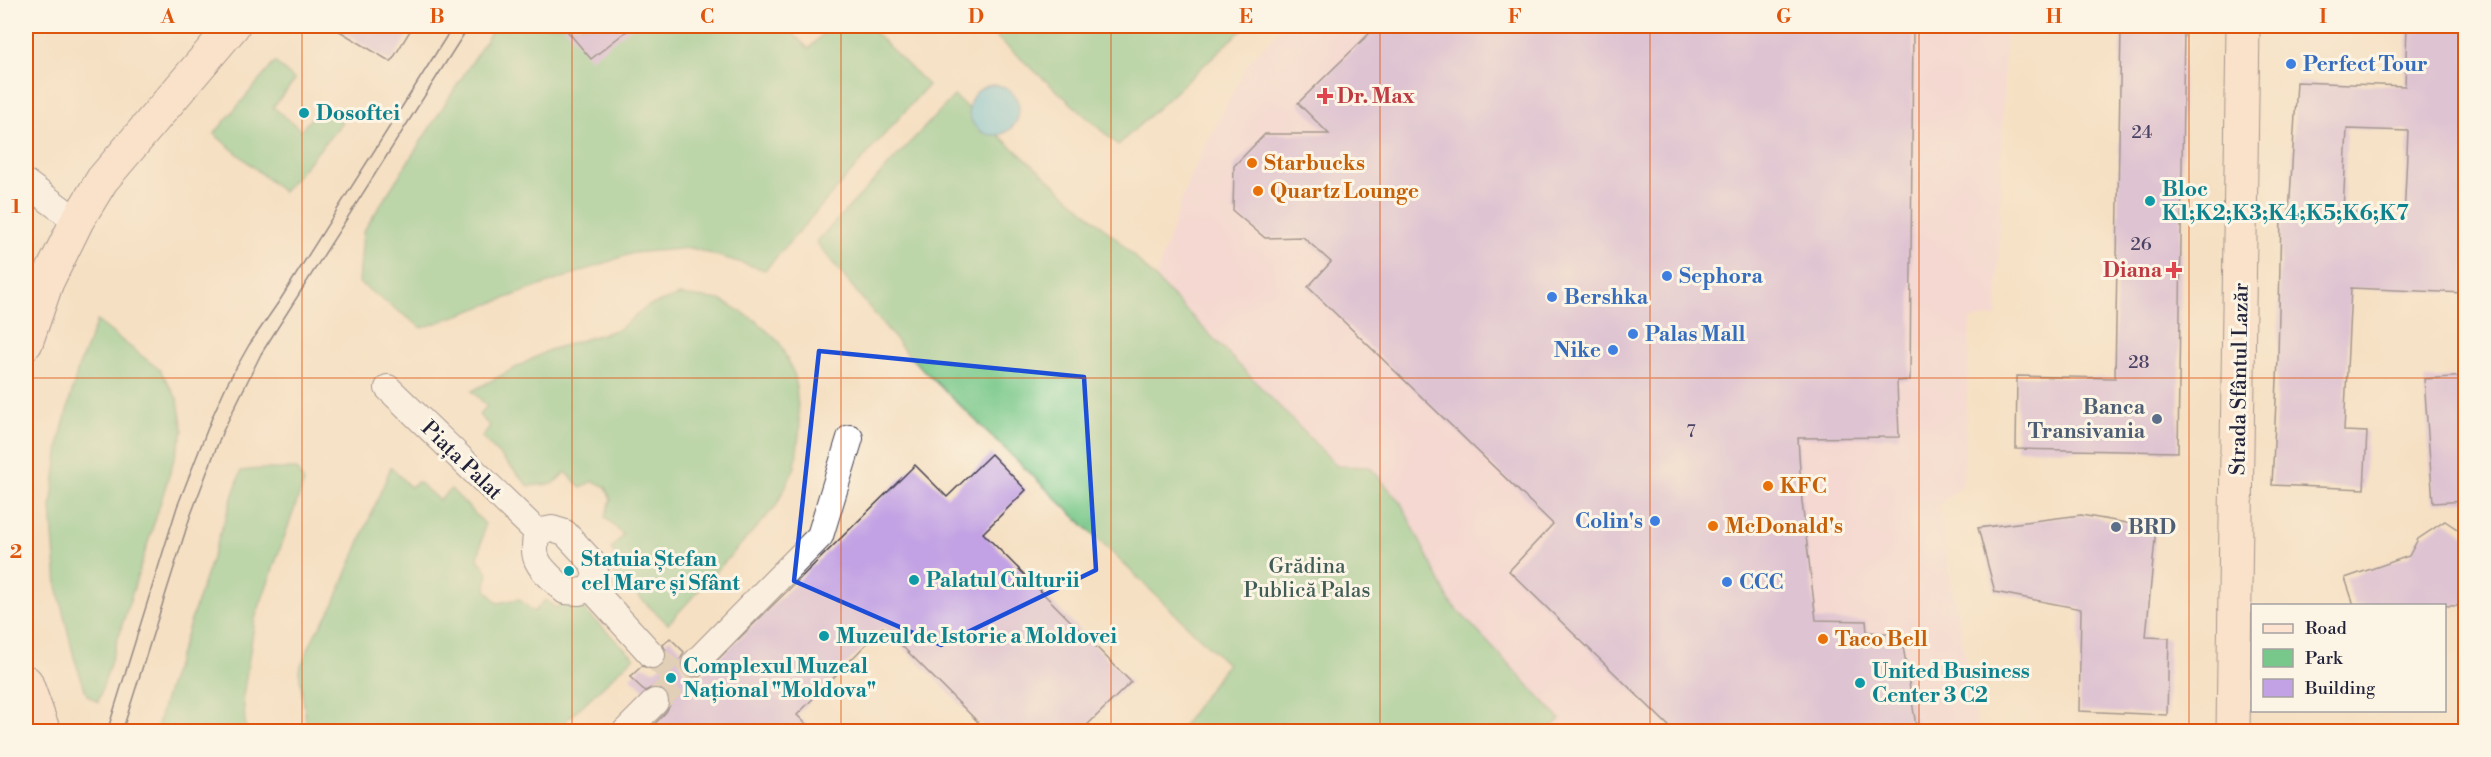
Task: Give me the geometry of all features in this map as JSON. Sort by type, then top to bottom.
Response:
[{"type":"main road","points":[[26,343],[36,291],[102,180],[233,26]]},
{"type":"main road","name":"Strada Sfântul Lazăr","points":[[2233,732],[2243,26]]},
{"type":"main road","points":[[26,682],[44,732]]},
{"type":"street","points":[[26,183],[77,221]]},
{"type":"street","name":"Piața Palat","points":[[388,388],[537,532]]},
{"type":"street","points":[[695,663],[820,537],[850,438]]},
{"type":"street","points":[[552,529],[565,533],[592,562],[596,575],[591,588],[579,592],[565,591],[536,562],[533,547],[537,532],[552,529]]},
{"type":"street","points":[[591,588],[652,656]]},
{"type":"street","points":[[625,732],[655,702]]},
{"type":"highlighted area","points":[[819,351],[1084,377],[1096,570],[941,645],[794,581]]},
{"type":"shaded area","points":[[1284,26],[2005,26],[1997,316],[1970,320],[1963,484],[1939,507],[1978,731],[1179,731],[1227,664],[1135,338],[1189,178],[1248,62]]},
{"type":"green space","points":[[495,26],[785,26],[809,49],[830,26],[868,26],[928,85],[765,270],[691,248],[633,253],[422,328],[359,283],[363,232]]},
{"type":"green space","points":[[984,26],[1246,26],[1118,145]]},
{"type":"green space","points":[[275,62],[295,80],[273,107],[301,130],[322,106],[342,123],[283,192],[214,134]]},
{"type":"green space","name":"Grădina Publică Palas","points":[[954,96],[1120,242],[1337,466],[1370,467],[1401,503],[1450,602],[1560,719],[1547,732],[1179,731],[1227,664],[909,356],[816,242]]},
{"type":"green space","points":[[680,295],[721,300],[755,320],[779,342],[795,376],[800,428],[795,467],[776,506],[668,624],[608,568],[618,558],[611,549],[623,535],[605,517],[611,500],[606,487],[593,481],[581,488],[566,472],[553,484],[529,486],[482,437],[490,426],[479,415],[487,406],[472,391],[549,350],[619,329],[648,306]]},
{"type":"green space","points":[[97,321],[160,370],[178,400],[183,431],[98,702],[87,695],[74,657],[57,586],[51,508],[60,438],[78,368]]},
{"type":"green space","points":[[391,467],[410,487],[418,482],[439,500],[451,489],[485,524],[478,559],[488,572],[486,589],[497,603],[519,599],[534,612],[545,600],[556,608],[569,596],[634,657],[554,732],[313,731],[306,721],[299,670],[315,634],[332,608]]},
{"type":"green space","points":[[296,469],[304,482],[255,619],[243,697],[246,731],[156,731],[241,471]]},
{"type":"water","points":[[989,85],[999,85],[1012,92],[1019,105],[1019,115],[1012,128],[999,135],[989,135],[980,131],[973,124],[969,115],[969,105],[973,96],[980,89]]},
{"type":"building","points":[[331,26],[413,26],[391,62]]},
{"type":"building","points":[[563,26],[633,26],[591,59]]},
{"type":"building","name":"Palas Mall","points":[[1377,26],[1913,26],[1910,380],[1897,381],[1899,437],[1798,438],[1802,502],[1816,620],[1866,621],[1867,632],[1901,634],[1917,732],[1675,732],[1509,571],[1553,524],[1308,287],[1331,262],[1303,237],[1265,238],[1233,211],[1234,166],[1265,134],[1329,134],[1298,103]]},
{"type":"building","name":"Bloc K1;K2;K3;K4;K5;K6;K7","points":[[2121,26],[2184,26],[2178,452],[2016,449],[2017,376],[2115,378]]},
{"type":"building","points":[[2407,26],[2466,26],[2464,293],[2351,288],[2344,431],[2367,432],[2364,489],[2272,485],[2278,359],[2281,214],[2289,214],[2297,82],[2405,86]],"holes":[[[2347,129],[2408,131],[2404,219],[2356,217],[2356,212],[2343,212]]]},
{"type":"building","points":[[2466,376],[2466,501],[2433,503],[2424,379]]},
{"type":"building","name":"Palatul Culturii","points":[[991,454],[1026,490],[983,533],[1131,682],[1080,732],[988,732],[883,627],[797,715],[814,732],[647,732],[666,712],[670,705],[669,698],[665,691],[658,687],[645,691],[630,677],[642,666],[655,670],[662,666],[667,652],[663,645],[670,638],[684,652],[680,660],[684,673],[692,678],[700,677],[915,465],[947,497]]},
{"type":"building","points":[[2081,515],[2156,528],[2146,637],[2169,638],[2167,715],[2079,711],[2081,609],[1995,592],[1978,528]]},
{"type":"building","points":[[2445,521],[2466,535],[2466,606],[2354,604],[2345,578],[2409,556],[2418,539]]},
{"type":"tunnel","points":[[652,655],[680,679]]},
{"type":"tunnel","points":[[655,702],[695,663]]},
{"type":"tram line","points":[[107,732],[177,507],[227,384],[249,345],[280,300],[453,26]]},
{"type":"tram line","points":[[122,732],[190,517],[222,433],[261,354],[469,26]]},
{"type":"place","name":"Perfect Tour","points":[[2291,64]]},
{"type":"place","name":"Dr. Max","points":[[1325,96]]},
{"type":"place","name":"Dosoftei","points":[[304,113]]},
{"type":"place","name":"Starbucks","points":[[1252,163]]},
{"type":"place","name":"Quartz Lounge","points":[[1258,191]]},
{"type":"place","name":"Bloc K1;K2;K3;K4;K5;K6;K7","points":[[2150,201]]},
{"type":"place","name":"Diana","points":[[2174,270]]},
{"type":"place","name":"Sephora","points":[[1667,276]]},
{"type":"place","name":"Bershka","points":[[1552,297]]},
{"type":"place","name":"Palas Mall","points":[[1633,334]]},
{"type":"place","name":"Nike","points":[[1613,350]]},
{"type":"place","name":"Banca Transivania","points":[[2157,419]]},
{"type":"place","name":"KFC","points":[[1768,486]]},
{"type":"place","name":"Colin's","points":[[1655,521]]},
{"type":"place","name":"McDonald's","points":[[1713,526]]},
{"type":"place","name":"BRD","points":[[2116,527]]},
{"type":"place","name":"Statuia Ștefan cel Mare și Sfânt","points":[[569,571]]},
{"type":"place","name":"Palatul Culturii","points":[[914,580]]},
{"type":"place","name":"CCC","points":[[1727,582]]},
{"type":"place","name":"Muzeul de Istorie a Moldovei","points":[[824,636]]},
{"type":"place","name":"Taco Bell","points":[[1823,639]]},
{"type":"place","name":"Complexul Muzeal Național \"Moldova\"","points":[[671,678]]},
{"type":"place","name":"United Business Center 3 C2","points":[[1860,683]]}]
